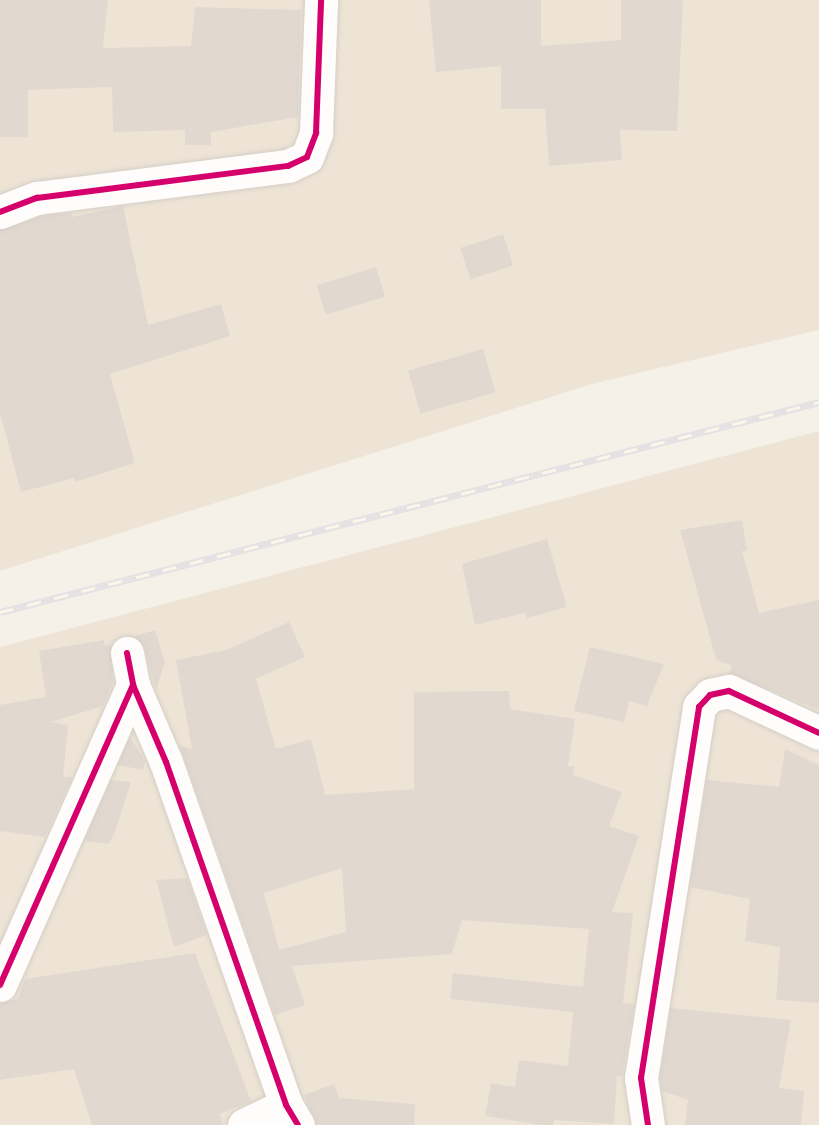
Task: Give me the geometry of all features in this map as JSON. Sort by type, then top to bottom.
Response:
[{"type":"street","points":[[0,212],[37,198],[288,166],[307,157],[316,133],[321,0]]},
{"type":"street","points":[[127,653],[133,685],[166,762],[292,1115],[244,1125]]},
{"type":"street","points":[[0,986],[133,685]]},
{"type":"street","points":[[648,1125],[641,1078],[699,707],[710,695],[729,691],[819,733]]},
{"type":"shaded area","points":[[0,0],[819,0],[819,330],[592,384],[0,571]]},
{"type":"shaded area","points":[[819,431],[819,1125],[0,1125],[0,647]]},
{"type":"building","points":[[0,0],[108,0],[103,48],[191,46],[195,7],[301,10],[298,117],[211,132],[211,145],[185,145],[185,130],[113,132],[112,87],[28,90],[28,137],[0,137]]},
{"type":"building","points":[[429,0],[541,0],[541,46],[621,40],[621,0],[683,0],[677,131],[620,130],[622,160],[549,166],[545,109],[501,109],[501,66],[436,72]]},
{"type":"building","points":[[123,206],[148,325],[221,304],[230,336],[110,374],[135,463],[75,482],[74,478],[21,492],[0,413],[0,230],[42,216],[71,213],[72,217]]},
{"type":"building","points":[[503,234],[513,265],[470,279],[460,248]]},
{"type":"building","points":[[376,267],[385,297],[326,315],[317,285]]},
{"type":"building","points":[[483,349],[495,392],[420,414],[408,370]]},
{"type":"building","points":[[742,520],[747,551],[742,551],[759,613],[819,600],[819,710],[729,673],[732,666],[716,659],[680,530]]},
{"type":"building","points":[[547,539],[567,607],[527,618],[525,613],[475,625],[462,564]]},
{"type":"building","points":[[289,622],[305,657],[256,679],[276,749],[311,739],[325,795],[414,789],[414,692],[509,691],[510,709],[575,719],[568,766],[575,767],[573,775],[622,792],[609,826],[639,836],[612,912],[633,913],[623,1003],[634,1004],[622,1077],[617,1076],[614,1124],[554,1120],[553,1125],[541,1125],[485,1116],[491,1083],[515,1087],[519,1060],[568,1066],[573,1012],[450,999],[453,973],[583,987],[589,929],[462,920],[452,954],[292,966],[305,1005],[275,1015],[180,746],[192,749],[176,660],[226,650]],"holes":[[[342,868],[346,932],[279,950],[264,893]]]},
{"type":"building","points":[[155,630],[165,662],[156,690],[145,649],[135,636]]},
{"type":"building","points":[[104,640],[105,646],[111,644],[113,683],[103,706],[51,722],[68,725],[63,777],[72,777],[45,837],[0,831],[0,705],[46,697],[39,651]]},
{"type":"building","points":[[590,647],[664,664],[647,706],[629,701],[624,722],[574,711]]},
{"type":"building","points":[[130,737],[145,761],[143,770],[118,765]]},
{"type":"building","points":[[785,749],[819,765],[819,1003],[776,1000],[780,947],[745,941],[750,899],[690,887],[707,780],[779,787]]},
{"type":"building","points":[[111,780],[131,782],[116,829],[109,844],[84,841]]},
{"type":"building","points":[[187,878],[207,935],[174,947],[156,880]]},
{"type":"building","points":[[195,953],[251,1101],[220,1114],[223,1125],[92,1125],[74,1069],[0,1080],[0,1003],[18,999],[25,979]]},
{"type":"building","points":[[671,1008],[791,1020],[779,1088],[804,1091],[801,1125],[685,1125],[688,1100],[662,1091],[660,1078]]},
{"type":"building","points":[[334,1084],[339,1098],[415,1104],[414,1125],[317,1125],[304,1095]]},
{"type":"railway","points":[[0,612],[819,402]]},
{"type":"cycle path","points":[[0,212],[37,198],[288,166],[307,157],[316,133],[321,0]]},
{"type":"cycle path","points":[[127,653],[133,685],[166,762],[286,1105],[298,1125]]},
{"type":"cycle path","points":[[0,985],[133,685]]},
{"type":"cycle path","points":[[648,1125],[641,1078],[699,707],[710,695],[729,691],[819,733]]}]
